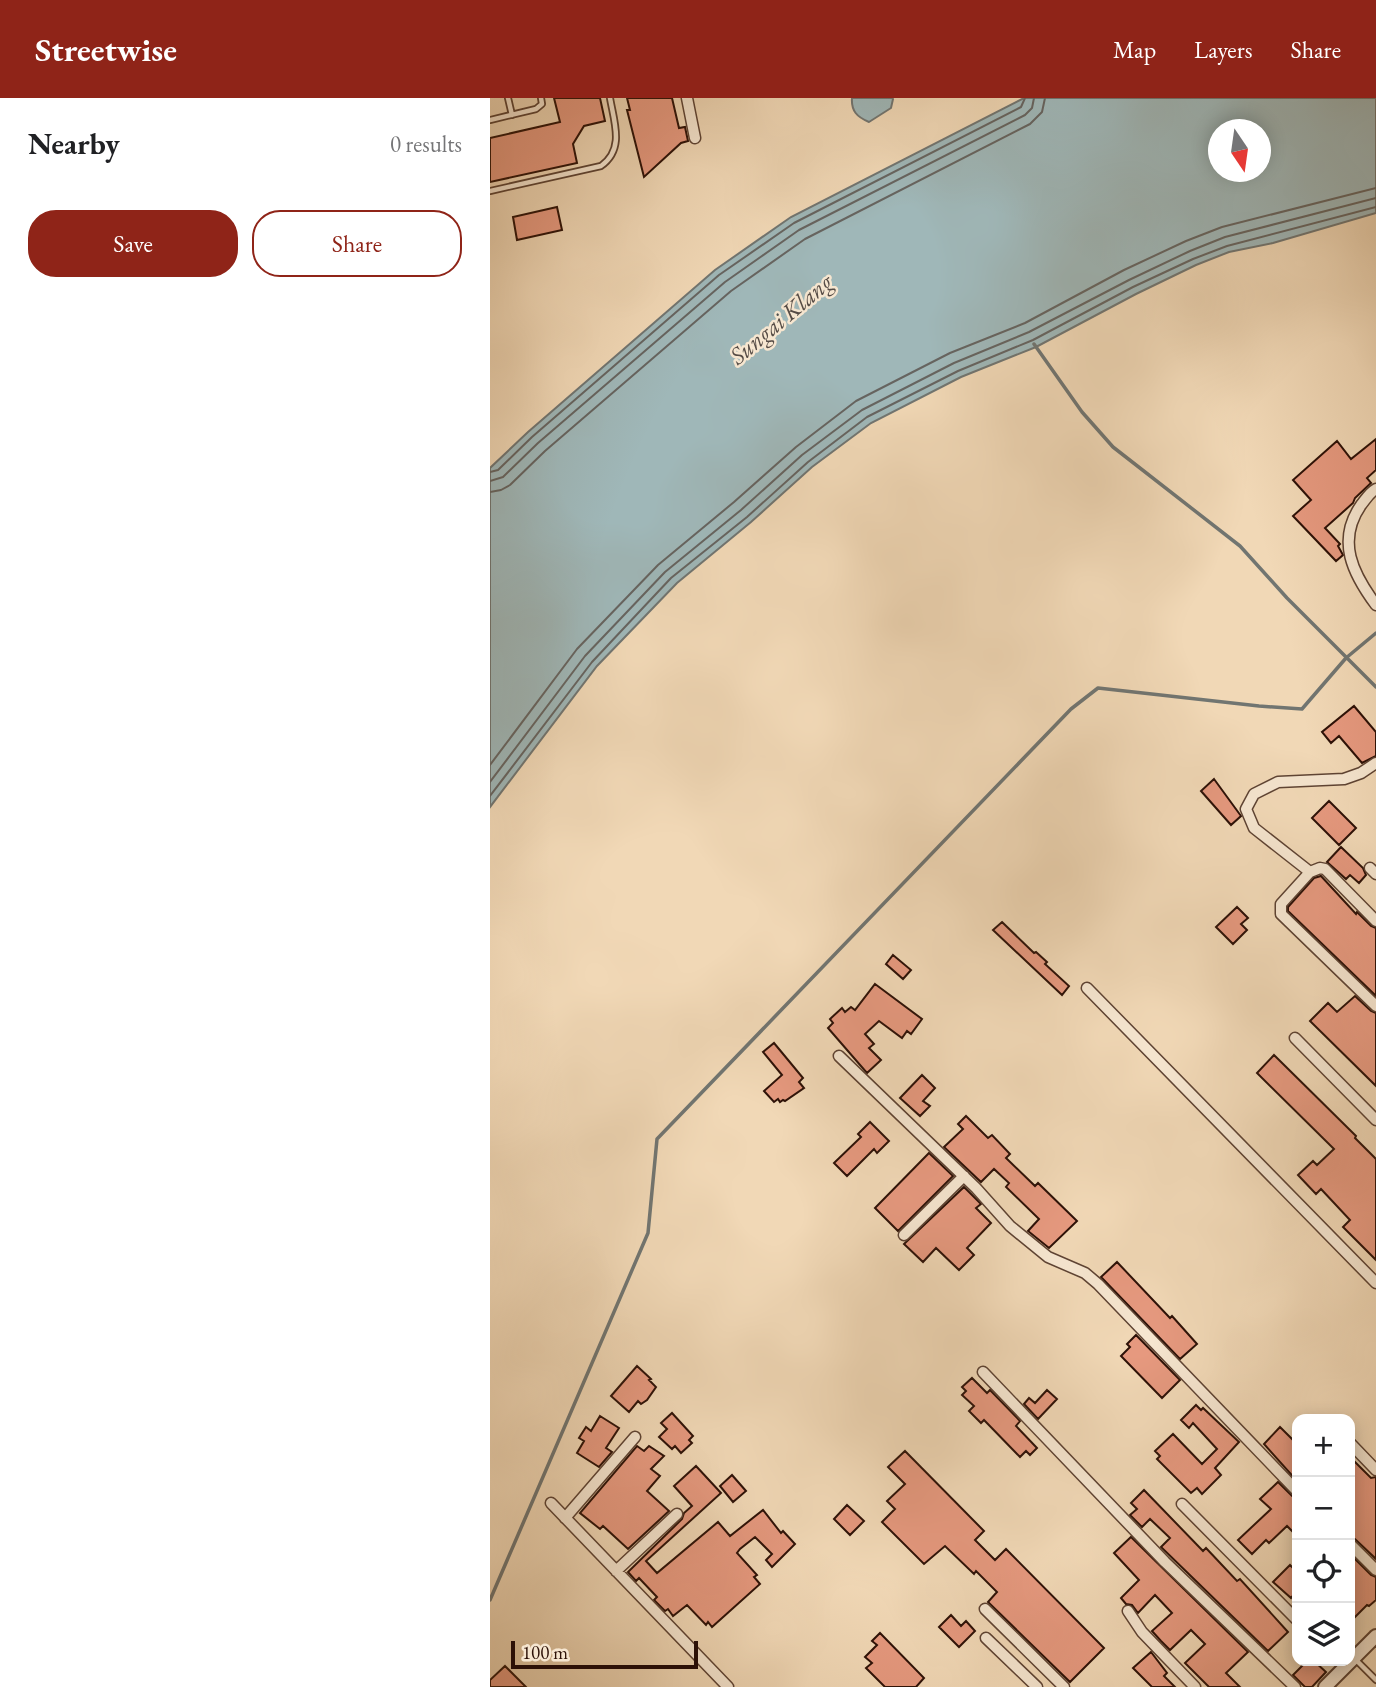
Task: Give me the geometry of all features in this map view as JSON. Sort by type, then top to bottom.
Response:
[{"type":"street","points":[[687,98],[695,138]]},
{"type":"street","points":[[1375,605],[1353,571],[1348,533],[1354,515],[1376,489]]},
{"type":"street","points":[[1315,870],[1254,828],[1246,809],[1254,794],[1278,782],[1344,779],[1361,773],[1376,763]]},
{"type":"street","points":[[1376,921],[1325,869],[1315,870],[1281,904],[1282,914],[1376,1006]]},
{"type":"street","points":[[1087,988],[1376,1283]]},
{"type":"street","points":[[1294,1038],[1376,1120]]},
{"type":"street","points":[[839,1056],[964,1176],[1010,1226],[1048,1257],[1085,1273],[1098,1284],[1292,1486]]},
{"type":"street","points":[[904,1235],[964,1176]]},
{"type":"street","points":[[983,1373],[1165,1562],[1295,1687]]},
{"type":"street","points":[[565,1518],[635,1437]]},
{"type":"street","points":[[1355,1448],[1376,1470]]},
{"type":"street","points":[[551,1503],[728,1687]]},
{"type":"street","points":[[1182,1504],[1292,1615]]},
{"type":"street","points":[[616,1570],[677,1514]]},
{"type":"street","points":[[1355,1549],[1376,1570]]},
{"type":"street","points":[[985,1609],[1065,1687]]},
{"type":"street","points":[[1128,1611],[1142,1632],[1195,1687]]},
{"type":"street","points":[[1355,1654],[1376,1636]]},
{"type":"street","points":[[986,1638],[1037,1687]]},
{"type":"street","points":[[1325,1687],[1343,1666]]},
{"type":"lane","points":[[508,98],[512,115]]},
{"type":"lane","points":[[490,120],[540,107],[541,98]]},
{"type":"lane","points":[[490,191],[601,166],[607,162],[617,141],[610,98]]},
{"type":"lane","points":[[1353,1666],[1376,1680]]},
{"type":"water","points":[[852,98],[893,99],[891,108],[869,122],[856,113]]},
{"type":"water","name":"Sungai Klang","points":[[1024,98],[1376,98],[1376,213],[1273,243],[1229,252],[1196,265],[1036,347],[961,377],[871,423],[812,467],[677,583],[597,666],[490,807],[490,468],[715,270],[791,217]]},
{"type":"building","points":[[554,98],[600,98],[605,121],[584,126],[573,144],[577,163],[490,182],[490,138],[560,122]]},
{"type":"building","points":[[627,98],[672,98],[679,128],[685,127],[688,141],[681,143],[644,177],[627,110],[630,110]]},
{"type":"building","points":[[557,207],[562,230],[517,240],[513,217]]},
{"type":"building","points":[[1376,439],[1376,470],[1367,478],[1371,483],[1325,528],[1340,544],[1338,546],[1343,555],[1336,561],[1293,516],[1311,500],[1293,480],[1337,441],[1351,459]]},
{"type":"building","points":[[1354,706],[1376,732],[1376,756],[1362,763],[1339,736],[1331,743],[1322,732]]},
{"type":"building","points":[[1214,779],[1241,816],[1231,825],[1201,791]]},
{"type":"building","points":[[1329,801],[1356,828],[1339,845],[1312,818]]},
{"type":"building","points":[[1341,847],[1363,868],[1366,875],[1359,883],[1350,875],[1346,879],[1327,862]]},
{"type":"building","points":[[1321,876],[1356,914],[1357,912],[1376,928],[1376,996],[1288,911],[1288,907],[1314,878]]},
{"type":"building","points":[[1237,907],[1248,918],[1241,924],[1247,930],[1233,944],[1216,927]]},
{"type":"building","points":[[1002,922],[1047,962],[1045,964],[1069,986],[1062,995],[993,930]]},
{"type":"building","points":[[893,955],[911,970],[903,979],[886,964]]},
{"type":"building","points":[[875,984],[922,1019],[911,1034],[907,1031],[902,1038],[879,1021],[865,1034],[874,1044],[869,1048],[881,1060],[867,1073],[828,1028],[833,1023],[830,1019],[842,1008],[845,1012],[851,1007],[855,1010]]},
{"type":"building","points":[[1355,996],[1376,1013],[1376,1086],[1310,1021],[1328,1003],[1337,1012]]},
{"type":"building","points":[[774,1043],[803,1078],[799,1082],[804,1088],[780,1102],[778,1099],[774,1102],[764,1091],[782,1075],[763,1052]]},
{"type":"building","points":[[1274,1055],[1376,1159],[1376,1260],[1343,1227],[1350,1220],[1321,1189],[1316,1194],[1298,1175],[1313,1161],[1317,1165],[1334,1149],[1257,1073]]},
{"type":"building","points":[[922,1075],[935,1088],[923,1101],[930,1106],[920,1116],[900,1098]]},
{"type":"building","points":[[966,1116],[988,1138],[992,1135],[1010,1154],[1006,1158],[1035,1186],[1038,1183],[1077,1221],[1049,1248],[1028,1231],[1039,1219],[1006,1187],[1009,1183],[994,1169],[981,1182],[944,1147],[963,1129],[958,1124]]},
{"type":"building","points":[[870,1122],[889,1141],[877,1153],[874,1149],[847,1176],[834,1163],[861,1137],[858,1134]]},
{"type":"building","points":[[929,1153],[953,1176],[898,1231],[875,1208]]},
{"type":"building","points":[[964,1187],[981,1204],[976,1208],[991,1223],[967,1248],[974,1255],[959,1270],[936,1248],[923,1262],[904,1244]]},
{"type":"building","points":[[1117,1262],[1197,1344],[1180,1359],[1101,1277]]},
{"type":"building","points":[[1136,1335],[1180,1380],[1162,1398],[1121,1356]]},
{"type":"building","points":[[637,1366],[656,1387],[647,1400],[641,1404],[638,1401],[629,1412],[611,1396]]},
{"type":"building","points":[[972,1378],[987,1393],[990,1390],[1020,1421],[1016,1426],[1037,1448],[1030,1455],[1026,1451],[1020,1457],[984,1420],[981,1423],[969,1411],[974,1406],[962,1395],[966,1391],[962,1387]]},
{"type":"building","points":[[1047,1390],[1057,1399],[1038,1419],[1024,1404],[1029,1398],[1035,1403]]},
{"type":"building","points":[[1196,1405],[1201,1410],[1203,1408],[1239,1442],[1215,1468],[1221,1475],[1202,1494],[1197,1488],[1191,1493],[1157,1459],[1160,1456],[1155,1451],[1173,1434],[1202,1464],[1217,1449],[1193,1423],[1189,1428],[1181,1420]]},
{"type":"building","points":[[672,1413],[693,1436],[689,1440],[692,1443],[681,1453],[675,1446],[672,1449],[659,1437],[667,1429],[661,1423]]},
{"type":"building","points":[[600,1416],[619,1428],[606,1448],[612,1452],[599,1467],[577,1453],[584,1441],[579,1438],[586,1427],[591,1431]]},
{"type":"building","points":[[1280,1427],[1292,1439],[1292,1475],[1264,1444]]},
{"type":"building","points":[[637,1446],[644,1451],[649,1446],[664,1456],[651,1469],[660,1476],[647,1491],[669,1511],[628,1549],[603,1526],[600,1529],[580,1513]]},
{"type":"building","points":[[905,1451],[984,1531],[975,1540],[995,1560],[1006,1549],[1104,1648],[1070,1682],[988,1602],[997,1592],[976,1571],[974,1574],[945,1546],[924,1564],[882,1522],[895,1509],[887,1501],[905,1484],[888,1467]]},
{"type":"building","points":[[1355,1462],[1371,1478],[1376,1477],[1376,1559],[1355,1539]]},
{"type":"building","points":[[696,1466],[721,1493],[646,1561],[657,1573],[718,1522],[730,1536],[763,1510],[781,1533],[783,1531],[795,1544],[772,1567],[766,1560],[772,1554],[755,1537],[740,1549],[737,1553],[757,1575],[754,1577],[760,1584],[712,1627],[708,1622],[706,1625],[687,1605],[673,1616],[668,1609],[665,1611],[654,1600],[657,1597],[639,1578],[636,1581],[628,1572],[692,1506],[674,1486]]},
{"type":"building","points":[[732,1475],[746,1491],[733,1502],[720,1486]]},
{"type":"building","points":[[1278,1482],[1292,1496],[1292,1531],[1287,1526],[1269,1543],[1266,1540],[1252,1554],[1238,1540],[1271,1509],[1260,1499]]},
{"type":"building","points":[[1144,1490],[1203,1551],[1206,1548],[1237,1581],[1240,1579],[1288,1632],[1268,1651],[1161,1547],[1170,1538],[1150,1519],[1142,1527],[1130,1515],[1137,1509],[1131,1503]]},
{"type":"building","points":[[847,1505],[864,1521],[850,1535],[834,1519]]},
{"type":"building","points":[[1131,1537],[1248,1652],[1226,1673],[1240,1687],[1209,1687],[1185,1663],[1205,1644],[1191,1630],[1170,1650],[1161,1641],[1152,1631],[1172,1613],[1155,1595],[1138,1613],[1121,1598],[1139,1580],[1114,1553]]},
{"type":"building","points":[[1355,1559],[1376,1577],[1376,1600],[1355,1617]]},
{"type":"building","points":[[1290,1565],[1292,1567],[1291,1598],[1273,1582]]},
{"type":"building","points":[[951,1615],[961,1626],[966,1621],[975,1631],[959,1647],[939,1627]]},
{"type":"building","points":[[880,1633],[924,1678],[916,1687],[885,1687],[866,1668],[872,1663],[865,1657],[877,1645],[872,1641]]},
{"type":"building","points":[[1151,1652],[1167,1673],[1164,1676],[1175,1687],[1152,1687],[1133,1668]]},
{"type":"building","points":[[505,1666],[526,1687],[490,1687],[490,1680]]},
{"type":"building","points":[[1302,1666],[1319,1666],[1326,1672],[1312,1687],[1305,1687],[1293,1675]]},
{"type":"waterway","points":[[1034,344],[1082,412],[1113,447],[1240,546],[1287,598],[1376,687]]},
{"type":"waterway","points":[[490,1600],[648,1233],[657,1139],[1071,709],[1098,688],[1302,709],[1346,658],[1376,633]]}]
